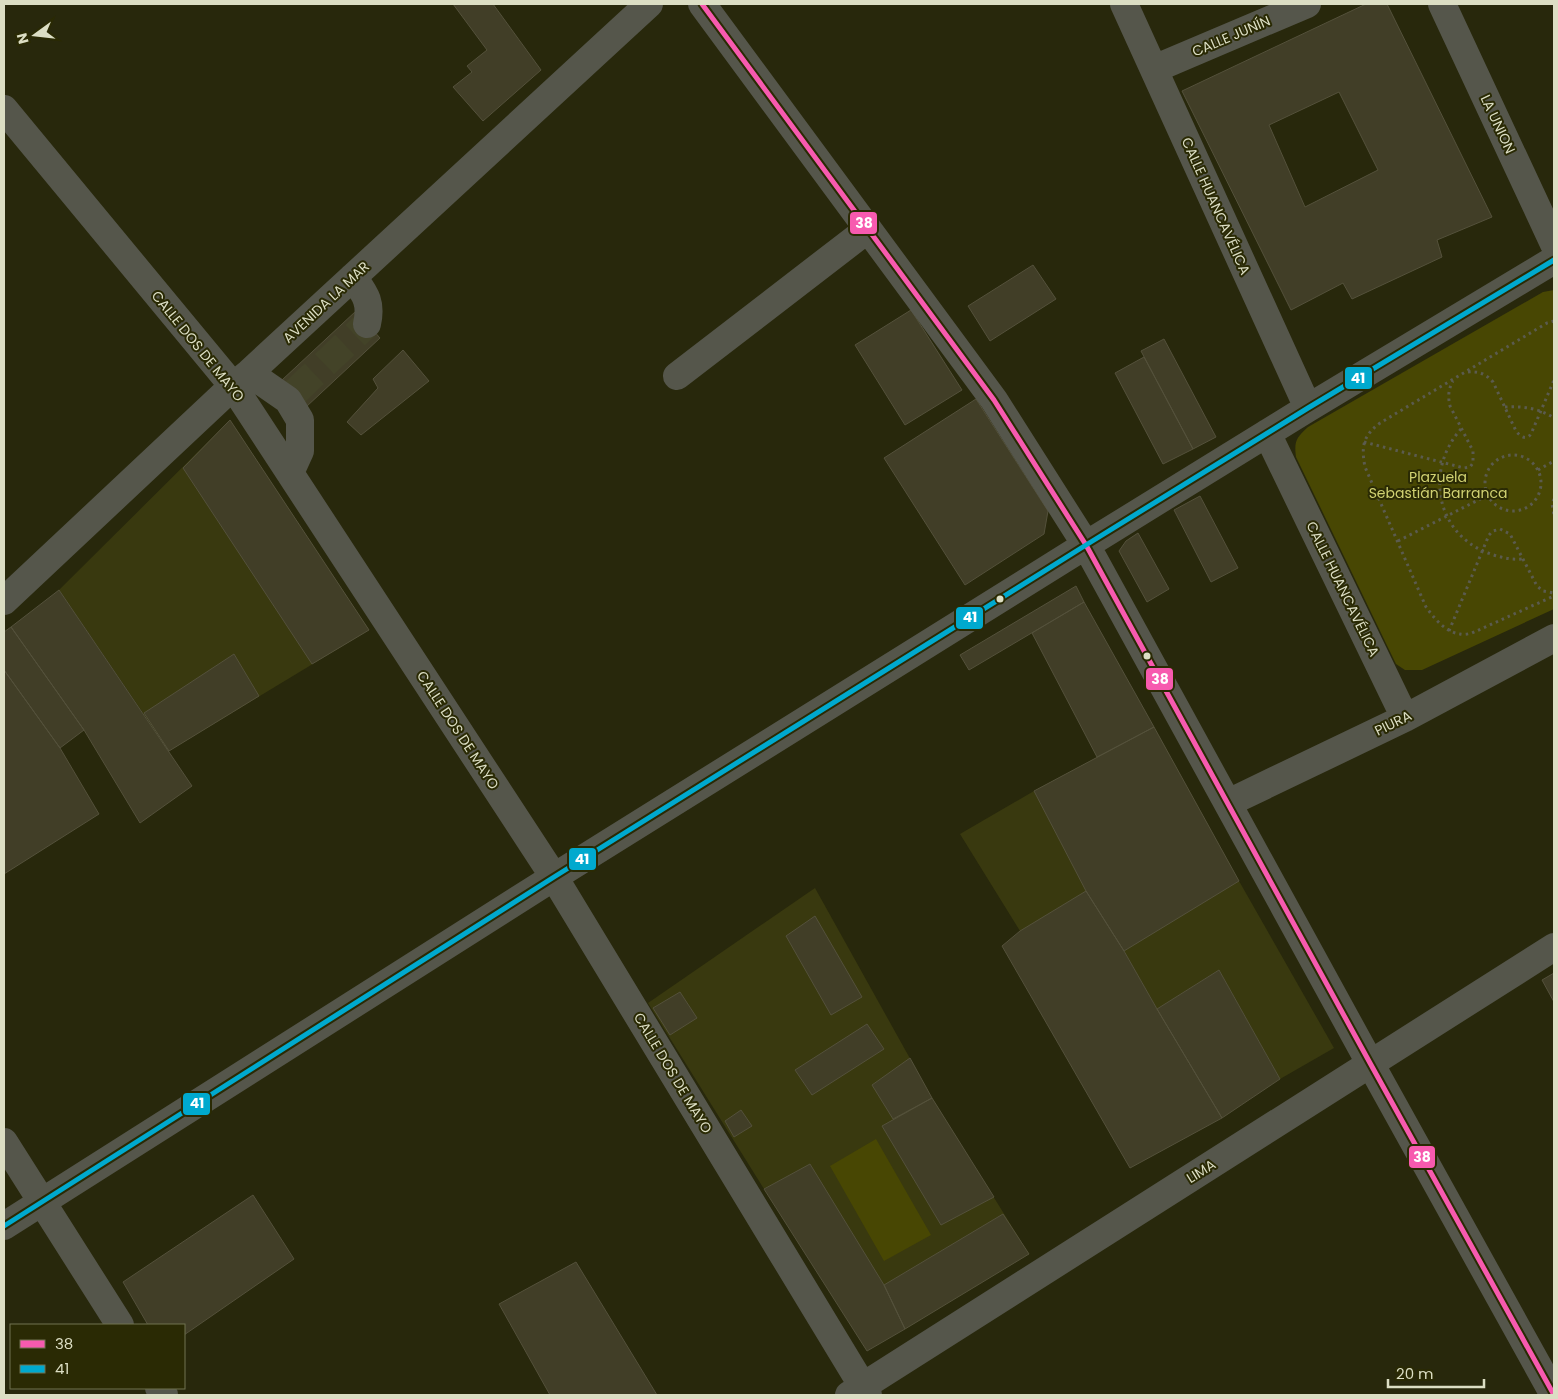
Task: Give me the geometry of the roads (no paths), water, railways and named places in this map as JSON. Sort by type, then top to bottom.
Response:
[{"type":"street","name":"AVENIDA LA MAR","points":[[4,601],[241,379],[649,4]]},
{"type":"street","points":[[702,4],[994,400],[1086,545],[1370,1064],[1554,1395]]},
{"type":"street","name":"CALLE HUANCAVÉLICA","points":[[1124,4],[1308,408]]},
{"type":"street","name":"CALLE JUNÍN","points":[[1154,69],[1307,4]]},
{"type":"street","name":"LA UNION","points":[[1442,4],[1554,244]]},
{"type":"street","name":"CALLE DOS DE MAYO","points":[[4,109],[241,379],[290,473],[554,877],[860,1392]]},
{"type":"street","points":[[677,376],[868,229]]},
{"type":"street","points":[[4,1226],[554,877],[1086,545],[1308,408],[1554,260]]},
{"type":"street","points":[[353,277],[366,294],[369,303],[367,324]]},
{"type":"street","points":[[241,379],[291,396],[300,420],[301,430],[300,451],[290,473]]},
{"type":"street","name":"CALLE HUANCAVÉLICA","points":[[1267,433],[1405,718]]},
{"type":"street","name":"PIURA","points":[[1228,803],[1405,718],[1554,638]]},
{"type":"street","name":"LIMA","points":[[860,1392],[1554,947]]},
{"type":"street","points":[[4,1142],[119,1324]]},
{"type":"tunnel","points":[[294,393],[367,324]]},
{"type":"park label","name":"Plazuela Sebastián Barranca","points":[[1438,486]]}]
